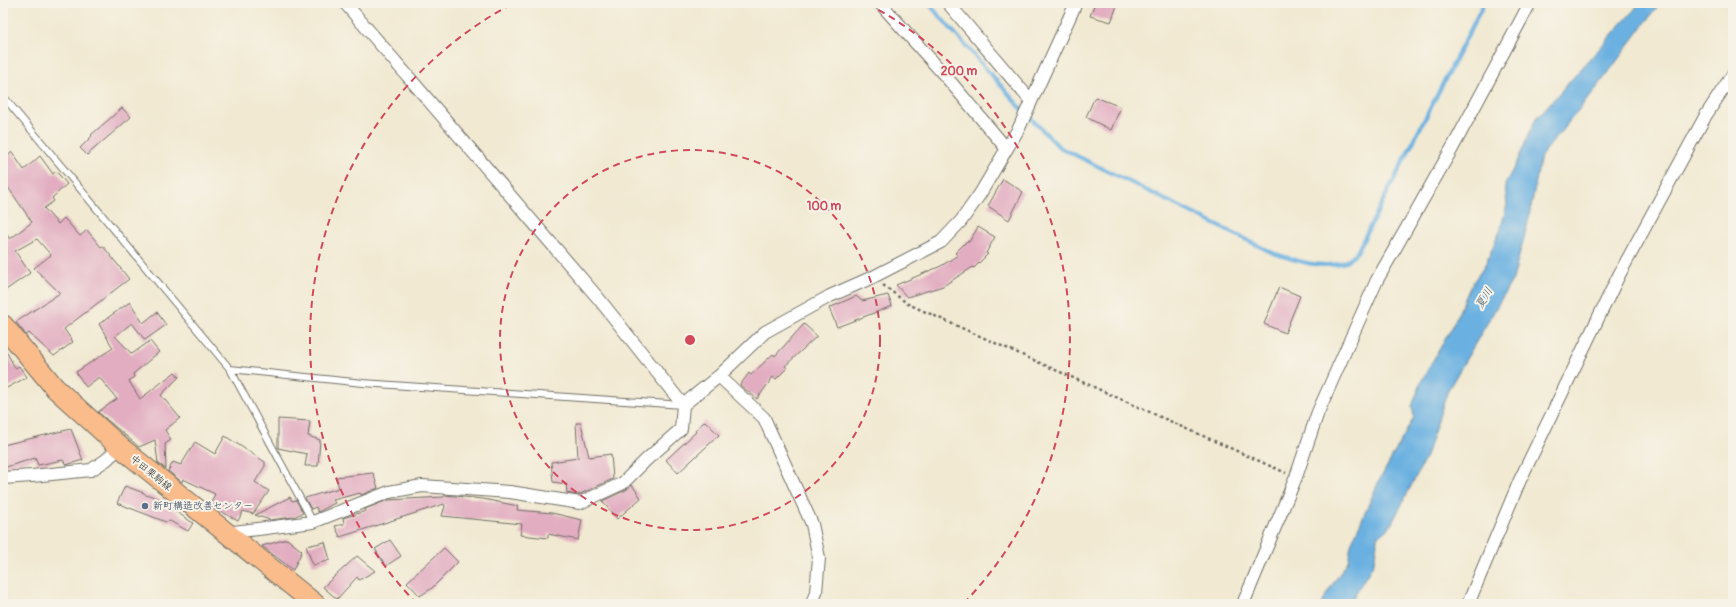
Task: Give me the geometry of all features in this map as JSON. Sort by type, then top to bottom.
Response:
[{"type":"main road","name":"中田栗駒線","points":[[3,325],[55,388],[120,447],[315,604]]},
{"type":"street","points":[[226,533],[313,522],[389,492],[422,486],[510,492],[580,503],[623,483],[681,429],[683,405],[599,299],[345,3]]},
{"type":"street","points":[[880,3],[948,79],[1006,148]]},
{"type":"street","points":[[948,3],[1030,103]]},
{"type":"street","points":[[683,405],[719,376],[765,332],[830,296],[874,277],[940,242],[961,221],[977,200],[1022,122],[1076,3]]},
{"type":"street","points":[[1243,604],[1296,477],[1318,412],[1377,280],[1454,146],[1530,3]]},
{"type":"street","points":[[1468,604],[1520,480],[1619,276],[1706,115],[1733,74]]},
{"type":"street","points":[[719,376],[764,418],[812,524],[819,558],[816,592],[812,604]]},
{"type":"street","points":[[3,478],[91,470],[106,460],[120,447]]},
{"type":"lane","points":[[3,96],[230,368],[313,522]]},
{"type":"lane","points":[[230,368],[363,383],[683,405]]},
{"type":"path","points":[[874,277],[908,304],[1296,477]]},
{"type":"water","name":"夏川","points":[[1639,3],[1660,3],[1599,85],[1541,156],[1528,222],[1513,279],[1448,390],[1425,459],[1390,527],[1378,536],[1374,563],[1349,604],[1322,604],[1327,593],[1348,561],[1351,544],[1379,481],[1414,417],[1412,406],[1422,380],[1452,327],[1471,285],[1484,267],[1500,231],[1507,205],[1505,184],[1517,162],[1535,120]]},
{"type":"building","points":[[1095,3],[1118,3],[1111,22],[1090,16]]},
{"type":"building","points":[[1095,97],[1121,107],[1111,130],[1086,117]]},
{"type":"building","points":[[122,108],[131,117],[87,155],[80,148],[92,136],[91,135]]},
{"type":"building","points":[[12,152],[24,170],[40,156],[53,174],[56,171],[67,184],[52,198],[54,201],[44,208],[58,224],[64,218],[80,236],[87,230],[101,247],[103,246],[129,279],[64,329],[73,342],[54,356],[29,333],[26,335],[16,322],[60,293],[34,268],[51,255],[37,239],[15,251],[30,273],[3,292],[3,230],[10,239],[32,222],[3,180],[3,160]]},
{"type":"building","points":[[1003,179],[1023,192],[1009,220],[988,206]]},
{"type":"building","points":[[978,227],[995,237],[986,253],[988,254],[974,268],[973,267],[943,286],[907,297],[896,285],[941,266],[958,255],[955,253],[967,241],[969,242]]},
{"type":"building","points":[[1279,287],[1300,296],[1285,333],[1264,324]]},
{"type":"building","points":[[888,295],[892,306],[837,327],[829,308],[856,296],[862,301]]},
{"type":"building","points":[[130,302],[143,323],[157,312],[166,325],[145,340],[132,323],[115,336],[132,354],[150,341],[159,352],[133,374],[134,377],[129,381],[140,399],[175,372],[179,377],[161,395],[180,418],[165,430],[171,440],[165,444],[166,469],[158,463],[155,440],[139,447],[98,412],[117,399],[99,377],[86,387],[76,372],[113,348],[99,324]]},
{"type":"building","points":[[804,324],[817,336],[785,366],[787,368],[776,379],[773,377],[757,399],[740,385],[749,373],[751,375],[773,354],[775,356]]},
{"type":"building","points":[[3,345],[15,368],[19,366],[27,377],[3,390]]},
{"type":"building","points":[[278,419],[310,421],[308,436],[320,440],[318,466],[305,466],[307,454],[278,448]]},
{"type":"building","points":[[705,421],[719,435],[678,473],[666,460],[696,432],[695,430]]},
{"type":"building","points":[[576,423],[581,423],[589,457],[611,454],[613,479],[578,495],[567,493],[566,484],[553,482],[551,462],[578,458]]},
{"type":"building","points":[[71,429],[83,460],[66,465],[63,460],[38,465],[35,458],[3,468],[3,445]]},
{"type":"building","points":[[225,436],[265,462],[265,466],[255,482],[269,491],[253,514],[243,511],[238,521],[210,505],[215,494],[183,479],[182,482],[168,471],[173,462],[181,465],[195,442],[215,454]]},
{"type":"building","points":[[373,473],[378,488],[361,495],[360,493],[333,500],[335,503],[318,512],[316,507],[311,509],[305,498],[339,488],[336,477]]},
{"type":"building","points":[[632,485],[641,498],[617,519],[602,501],[626,490]]},
{"type":"building","points":[[125,486],[144,493],[147,496],[149,495],[172,504],[172,509],[193,523],[188,531],[170,521],[166,522],[117,503]]},
{"type":"building","points":[[445,495],[483,499],[518,506],[517,510],[552,513],[582,520],[578,540],[548,534],[548,538],[520,535],[522,524],[442,516],[445,506],[444,504],[340,537],[335,526],[344,524],[343,518],[366,511],[365,509],[388,500],[444,497]]},
{"type":"building","points":[[290,497],[292,501],[296,500],[303,513],[293,517],[270,520],[255,515]]},
{"type":"building","points":[[287,539],[302,551],[293,570],[262,546]]},
{"type":"building","points":[[390,540],[401,556],[386,566],[375,549]]},
{"type":"building","points":[[325,542],[330,560],[313,565],[306,546]]},
{"type":"building","points":[[444,548],[458,562],[432,588],[420,596],[407,582]]},
{"type":"building","points":[[357,556],[375,571],[359,580],[357,577],[337,599],[323,587]]},
{"type":"waterway","points":[[928,3],[1020,107],[1059,147],[1273,253],[1307,263],[1324,265],[1333,265],[1344,262],[1357,252],[1484,3]]},
{"type":"place","name":"新町構造改善センター","points":[[145,506]]}]
